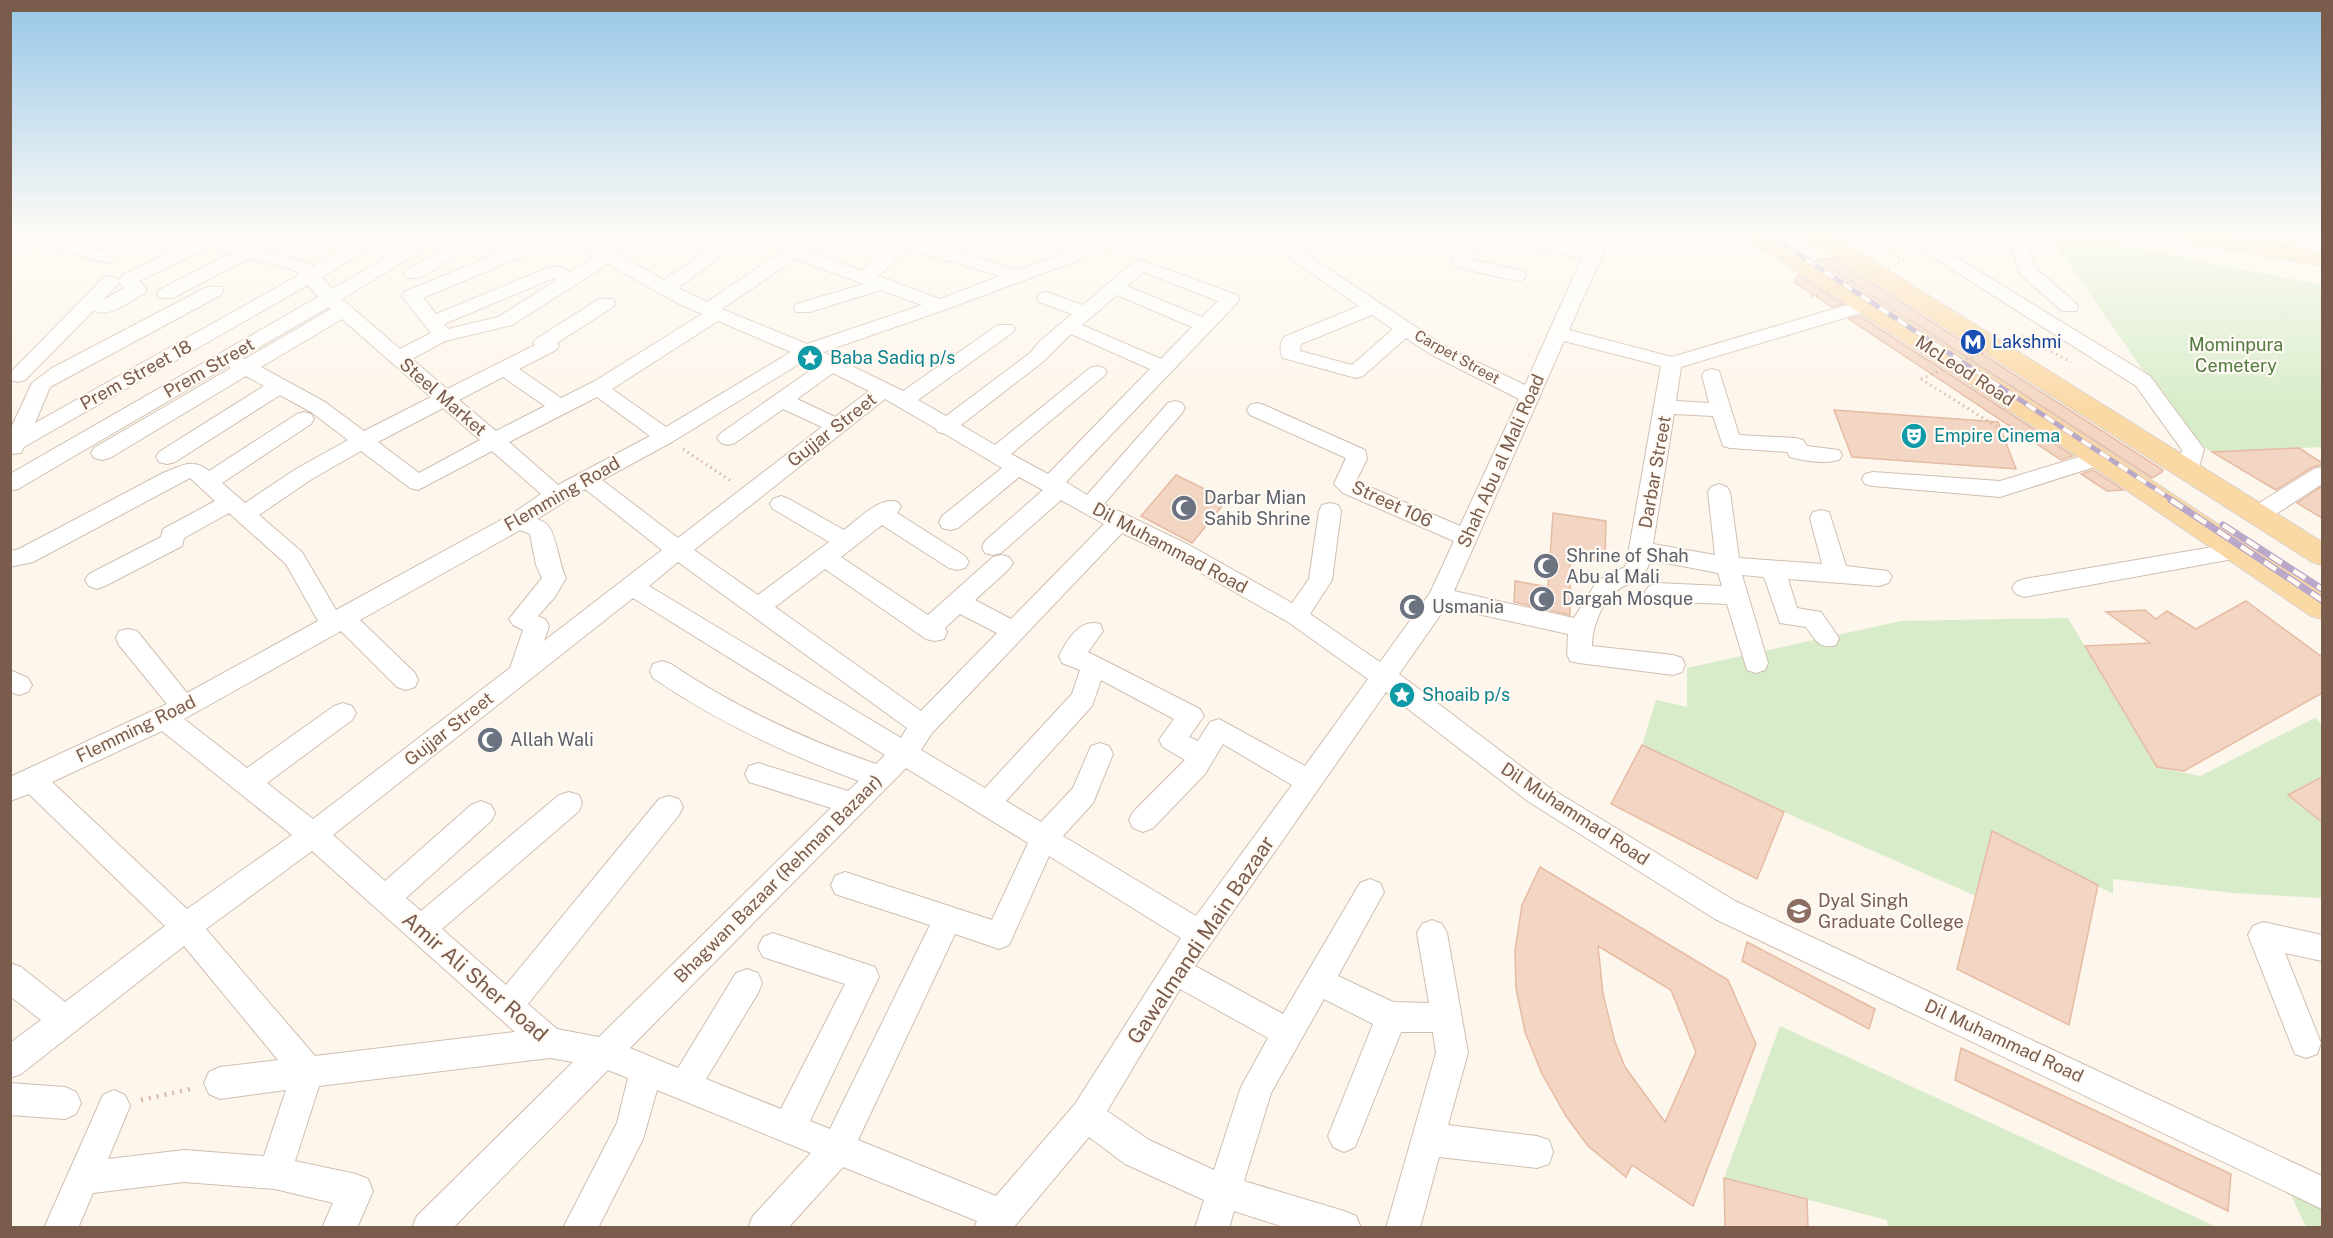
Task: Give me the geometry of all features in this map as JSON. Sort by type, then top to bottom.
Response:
[{"type":"main road","name":"McLeod Road","points":[[1844,293],[2099,458],[2322,608]]},
{"type":"main road","name":"McLeod Road","points":[[1908,293],[2322,555]]},
{"type":"street","points":[[14,377],[99,293]]},
{"type":"street","points":[[102,308],[131,293]]},
{"type":"street","points":[[13,448],[42,383],[211,293]]},
{"type":"street","name":"Prem Street 18","points":[[13,448],[282,293]]},
{"type":"street","name":"Steel Market","points":[[325,293],[556,495]]},
{"type":"street","name":"Prem Street","points":[[10,484],[228,358],[336,304],[353,293]]},
{"type":"street","points":[[419,293],[411,296],[438,329]]},
{"type":"street","points":[[398,358],[438,329],[512,293]]},
{"type":"street","points":[[438,329],[505,321],[551,293]]},
{"type":"street","name":"Dil Muhammad Road","points":[[675,293],[806,351],[893,395],[945,427],[1119,522],[1181,551],[1296,616],[1384,677],[1538,794],[1725,910],[2322,1193]]},
{"type":"street","points":[[228,358],[318,407],[418,483],[598,388],[738,293]]},
{"type":"street","points":[[802,308],[843,293]]},
{"type":"street","points":[[906,293],[940,305]]},
{"type":"street","name":"Flemming Road","points":[[21,784],[174,712],[520,520],[556,495],[664,437],[806,351],[973,293]]},
{"type":"street","points":[[945,427],[1037,357],[1047,345],[1108,293]]},
{"type":"street","points":[[1126,293],[1205,325]]},
{"type":"street","points":[[824,557],[932,630],[959,602],[1055,486],[1230,299],[1214,293]]},
{"type":"street","name":"Carpet Street","points":[[1353,293],[1438,351],[1530,396]]},
{"type":"street","name":"Shah Abu al Mali Road","points":[[1384,677],[1440,597],[1576,293]]},
{"type":"street","points":[[2000,293],[2143,381],[2193,449],[2189,470]]},
{"type":"street","points":[[2052,293],[2069,307]]},
{"type":"street","points":[[1046,298],[1085,312]]},
{"type":"street","points":[[97,579],[174,540],[171,534],[238,508],[444,398],[549,346],[543,343],[606,303]]},
{"type":"street","points":[[102,453],[247,368],[336,304]]},
{"type":"street","points":[[1558,333],[1672,363],[1864,306]]},
{"type":"street","points":[[1374,307],[1291,341],[1290,354],[1356,372],[1405,328]]},
{"type":"street","points":[[1069,326],[1164,368]]},
{"type":"street","name":"Gujjar Street","points":[[10,1063],[186,927],[313,835],[837,426],[1005,329]]},
{"type":"street","name":"Darbar Street","points":[[1580,628],[1605,587],[1634,572],[1641,550],[1672,363]]},
{"type":"street","points":[[728,438],[832,364]]},
{"type":"street","points":[[506,369],[560,407]]},
{"type":"street","points":[[14,377],[59,372]]},
{"type":"street","points":[[950,522],[1007,460],[1097,372]]},
{"type":"street","points":[[1712,375],[1730,441],[1796,445],[1798,452],[1832,455]]},
{"type":"street","points":[[167,456],[279,386]]},
{"type":"street","points":[[598,388],[664,437]]},
{"type":"street","points":[[782,400],[837,426]]},
{"type":"street","points":[[1666,407],[1722,410]]},
{"type":"street","points":[[1090,505],[1175,408]]},
{"type":"street","name":"Street 106","points":[[1257,410],[1357,455],[1345,479],[1345,484],[1351,488],[1467,538]]},
{"type":"street","points":[[208,482],[304,418]]},
{"type":"street","points":[[135,434],[187,471]]},
{"type":"street","points":[[1873,479],[2000,489],[2099,458]]},
{"type":"street","points":[[10,559],[25,556],[193,469],[294,558],[337,620],[406,680]]},
{"type":"street","points":[[2259,514],[2322,474]]},
{"type":"street","points":[[586,479],[678,550],[923,726]]},
{"type":"street","points":[[1719,492],[1728,566],[1756,663]]},
{"type":"street","points":[[781,504],[845,541]]},
{"type":"street","points":[[758,608],[885,511],[957,562]]},
{"type":"street","points":[[1296,616],[1320,580],[1330,511]]},
{"type":"street","points":[[1821,518],[1836,573]]},
{"type":"street","points":[[520,520],[540,530],[548,565],[554,578],[546,592],[521,619],[537,626],[520,673]]},
{"type":"street","name":"Bhagwan Bazaar (Rehman Bazaar)","points":[[429,1227],[904,753],[923,726],[1119,522]]},
{"type":"street","points":[[1641,550],[1728,566],[1880,577]]},
{"type":"street","points":[[2024,588],[2236,551]]},
{"type":"street","points":[[1773,569],[1788,616],[1813,618],[1827,638]]},
{"type":"street","points":[[632,586],[1202,935]]},
{"type":"street","points":[[1657,592],[1738,596]]},
{"type":"street","points":[[1440,597],[1580,628],[1579,654],[1673,665]]},
{"type":"street","points":[[959,602],[1013,631]]},
{"type":"street","points":[[1091,631],[1071,656],[1094,665],[1191,717],[1173,740],[1202,756]]},
{"type":"street","name":"Amir Ali Sher Road","points":[[128,638],[174,712],[247,783],[313,835],[550,1043],[604,1053],[685,1085],[838,1148],[997,1221]]},
{"type":"street","points":[[988,803],[1083,699],[1094,665]]},
{"type":"street","points":[[662,671],[738,719],[823,757],[880,777]]},
{"type":"street","name":"Gawalmandi Main Bazaar","points":[[997,1221],[1086,1115],[1175,970],[1384,677]]},
{"type":"street","points":[[247,783],[343,714]]},
{"type":"street","points":[[1143,820],[1196,766],[1219,729],[1310,782]]},
{"type":"street","points":[[845,885],[999,936],[1044,837],[1084,795],[1100,754]]},
{"type":"street","points":[[758,774],[853,804]]},
{"type":"street","points":[[21,784],[186,927],[308,1072]]},
{"type":"street","points":[[420,930],[569,803]]},
{"type":"street","points":[[508,1005],[669,807]]},
{"type":"street","points":[[385,899],[481,813]]},
{"type":"street","points":[[1212,1227],[1257,1087],[1370,892]]},
{"type":"street","points":[[765,1227],[838,1148],[948,918]]},
{"type":"street","points":[[1403,1227],[1452,1053],[1432,933]]},
{"type":"street","points":[[2306,1043],[2263,935],[2322,948]]},
{"type":"street","points":[[773,947],[864,977],[789,1128]]},
{"type":"street","points":[[1175,970],[1288,1033]]},
{"type":"street","points":[[10,977],[66,1021]]},
{"type":"street","points":[[1318,981],[1391,1017],[1446,1018]]},
{"type":"street","points":[[685,1085],[747,983]]},
{"type":"street","points":[[1344,1136],[1391,1017]]},
{"type":"street","points":[[220,1083],[550,1043]]},
{"type":"street","points":[[580,1227],[632,1128],[646,1070]]},
{"type":"street","points":[[275,1173],[308,1072]]},
{"type":"street","points":[[10,1099],[65,1103]]},
{"type":"street","points":[[64,1226],[114,1106]]},
{"type":"street","points":[[1086,1115],[1137,1152],[1223,1191],[1344,1227]]},
{"type":"street","points":[[1428,1139],[1537,1152]]},
{"type":"street","points":[[83,1178],[184,1166],[275,1173],[356,1191],[339,1227]]},
{"type":"path","points":[[1810,297],[1821,293]]},
{"type":"path","points":[[2002,430],[1921,379],[2022,336]]},
{"type":"path","points":[[664,437],[750,494]]},
{"type":"path","points":[[114,1106],[220,1083]]},
{"type":"green space","name":"Mominpura Cemetery","points":[[2089,293],[2322,293],[2322,447],[2212,452],[2190,438]]},
{"type":"green space","points":[[2068,618],[2157,767],[2200,776],[2315,718],[2322,724],[2322,777],[2288,795],[2322,822],[2322,898],[2233,893],[2113,879],[2113,894],[1992,832],[1976,896],[1784,812],[1642,745],[1656,700],[1687,707],[1687,668],[1901,621]]},
{"type":"green space","points":[[1780,1026],[2217,1227],[1888,1227],[1887,1220],[1724,1178]]},
{"type":"green space","points":[[2281,1173],[2322,1193],[2322,1227],[2306,1227]]},
{"type":"building","points":[[1810,293],[1826,293],[1843,304],[1832,307]]},
{"type":"building","points":[[1867,293],[1886,293],[2163,470],[2152,478]]},
{"type":"building","points":[[1860,316],[2073,456],[2061,460],[1849,319]]},
{"type":"building","name":"Empire Cinema","points":[[1834,410],[1998,422],[2016,469],[1852,457]]},
{"type":"building","points":[[2299,448],[2322,465],[2313,467],[2276,490],[2212,452]]},
{"type":"building","points":[[2093,470],[2123,490],[2107,491],[2081,474]]},
{"type":"building","name":"Darbar Mian Sahib Shrine","points":[[1176,475],[1227,500],[1192,543],[1141,516]]},
{"type":"building","points":[[2322,486],[2322,518],[2297,503]]},
{"type":"building","points":[[1553,513],[1606,521],[1605,562],[1570,556],[1570,615],[1514,602],[1515,581],[1548,587]]},
{"type":"building","points":[[2246,601],[2322,657],[2322,693],[2184,771],[2157,767],[2085,646],[2150,643],[2106,612],[2145,610],[2156,619],[2167,611],[2196,629]]},
{"type":"building","points":[[1642,745],[1784,812],[1757,879],[1611,804]]},
{"type":"building","points":[[2322,777],[2322,822],[2288,795]]},
{"type":"building","points":[[1992,831],[2098,885],[2069,1025],[1957,969]]},
{"type":"building","points":[[1540,867],[1728,980],[1756,1044],[1693,1206],[1632,1165],[1626,1177],[1588,1146],[1566,1116],[1542,1074],[1525,1032],[1516,988],[1515,951],[1522,905]],"holes":[[[1598,946],[1671,990],[1696,1052],[1665,1122],[1625,1067],[1615,1042],[1603,994]]]},
{"type":"building","points":[[1747,942],[1875,1009],[1869,1029],[1742,961]]},
{"type":"building","points":[[1961,1048],[2231,1174],[2228,1211],[1955,1080]]},
{"type":"building","points":[[1724,1178],[1807,1199],[1808,1227],[1725,1227]]},
{"type":"railway","points":[[1857,293],[2174,501]]},
{"type":"railway","points":[[2171,500],[2322,600]]},
{"type":"railway","points":[[2223,525],[2322,589]]},
{"type":"place","name":"Lakshmi","points":[[1973,342]]},
{"type":"place","name":"Baba Sadiq p/s","points":[[810,358]]},
{"type":"place","name":"Empire Cinema","points":[[1914,436]]},
{"type":"place","name":"Darbar Mian Sahib Shrine","points":[[1184,508]]},
{"type":"place","name":"Shrine of Shah Abu al Mali","points":[[1546,566]]},
{"type":"place","name":"Dargah Mosque","points":[[1542,599]]},
{"type":"place","name":"Usmania","points":[[1412,607]]},
{"type":"place","name":"Shoaib p/s","points":[[1402,695]]},
{"type":"place","name":"Allah Wali","points":[[490,740]]},
{"type":"place","name":"Dyal Singh Graduate College","points":[[1799,911]]}]
